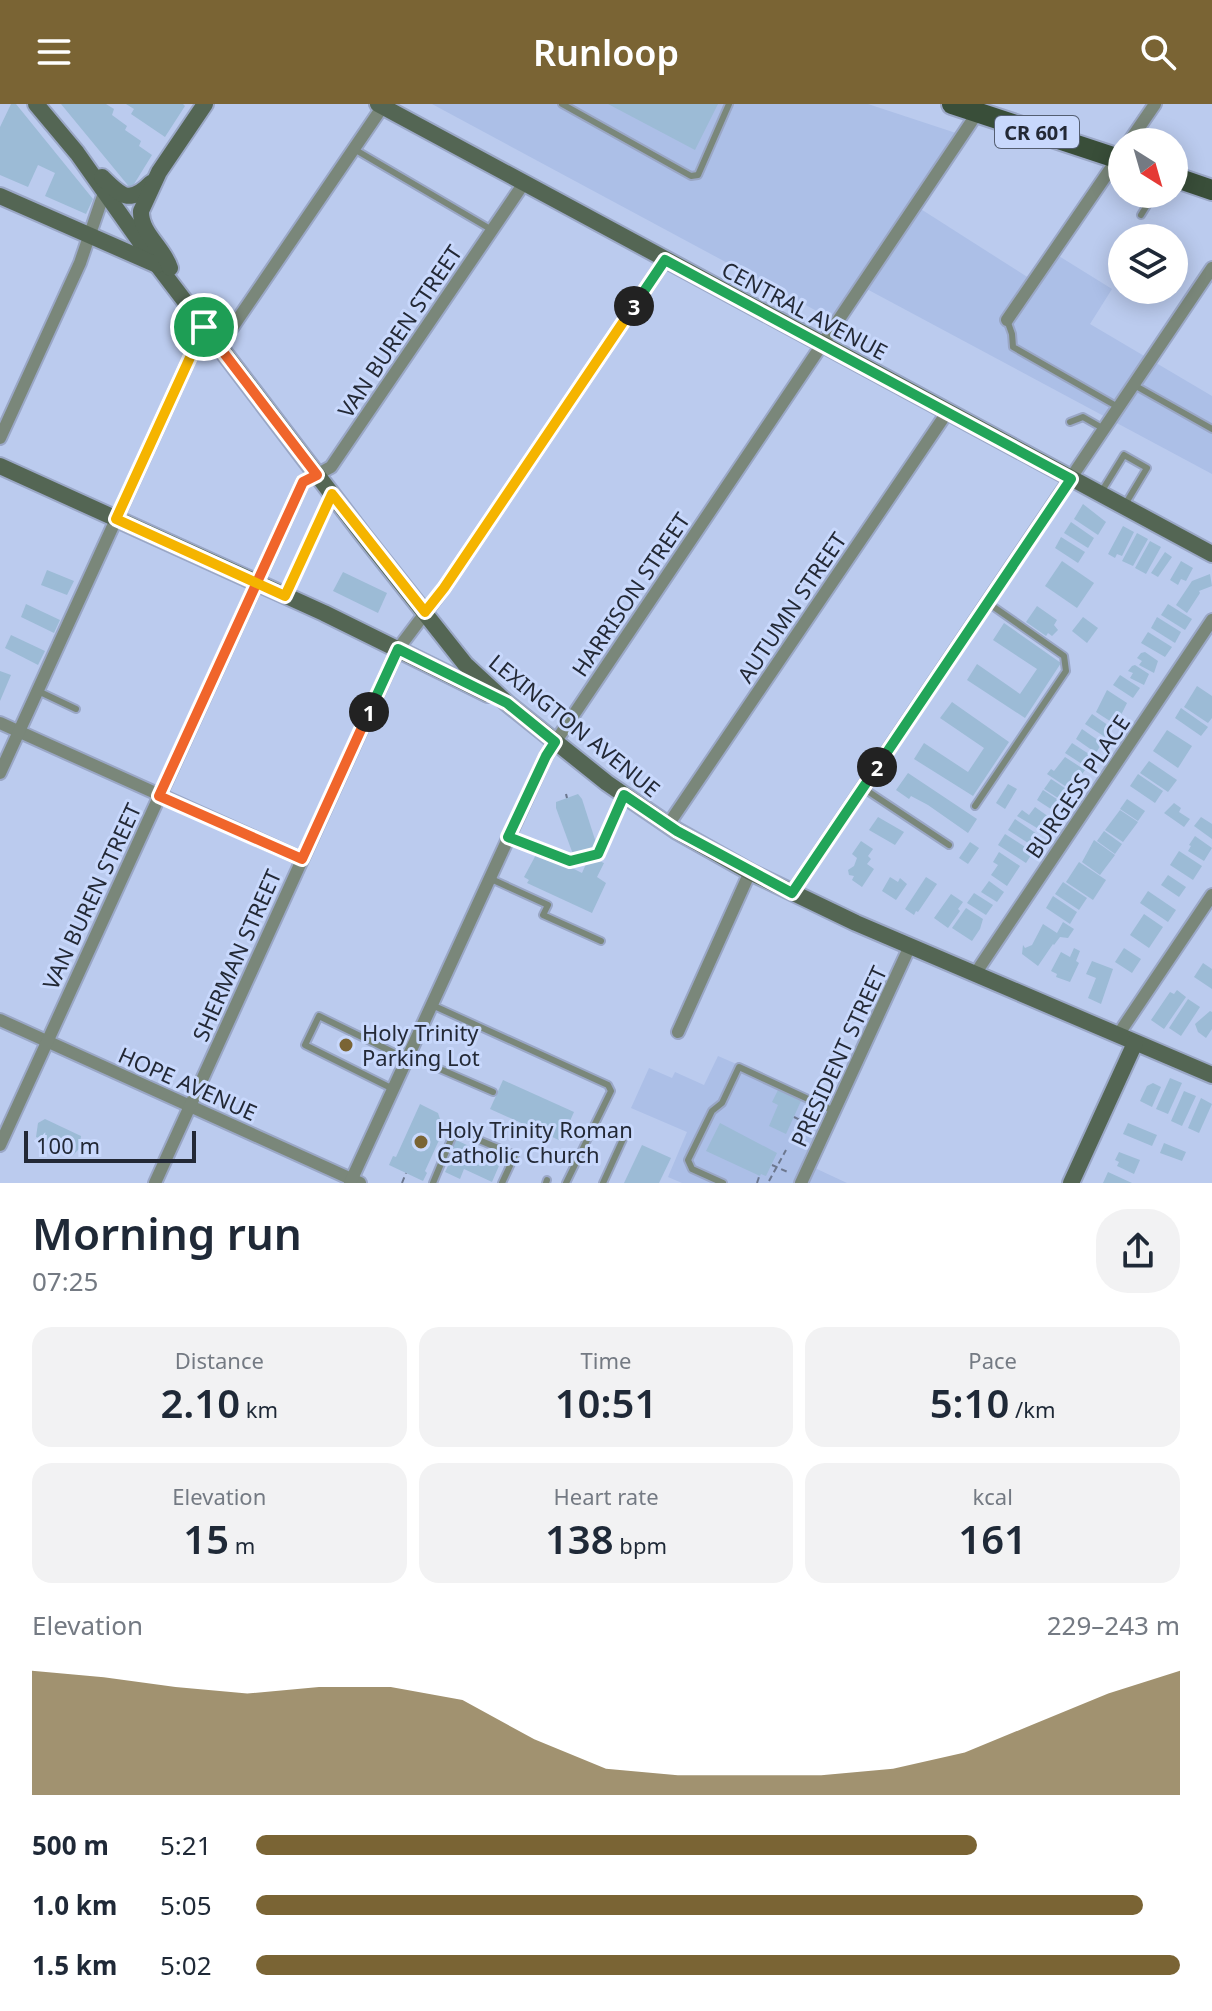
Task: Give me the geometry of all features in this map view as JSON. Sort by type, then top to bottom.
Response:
[{"type":"main road","name":"LEXINGTON AVENUE","points":[[36,104],[317,475],[465,664],[507,703],[624,795],[668,825],[750,872],[910,946],[1212,1075]]},
{"type":"main road","points":[[62,135],[124,196],[138,195],[159,172],[205,104]]},
{"type":"main road","name":"CR 601","points":[[952,104],[981,108],[1108,148]]},
{"type":"main road","name":"CENTRAL AVENUE","points":[[380,105],[1212,554]]},
{"type":"main road","points":[[159,172],[140,218],[168,261],[173,282]]},
{"type":"main road","points":[[1188,182],[1212,190]]},
{"type":"main road","points":[[0,196],[158,266]]},
{"type":"main road","points":[[0,466],[285,596],[507,703]]},
{"type":"main road","points":[[1071,1183],[1135,1043]]},
{"type":"street","points":[[1139,128],[1155,104]]},
{"type":"street","points":[[219,347],[354,149],[380,105]]},
{"type":"street","name":"HARRISON STREET","points":[[354,1182],[393,1089],[546,756],[981,108]]},
{"type":"street","points":[[1007,320],[1108,175]]},
{"type":"street","name":"VAN BUREN STREET","points":[[0,1145],[303,482],[331,467],[524,183]]},
{"type":"street","points":[[0,438],[80,263],[104,193]]},
{"type":"street","name":"SHERMAN STREET","points":[[155,1183],[398,649],[444,588],[665,260]]},
{"type":"street","points":[[792,893],[1104,429],[1113,404],[1134,385],[1212,268]]},
{"type":"street","points":[[0,773],[204,327]]},
{"type":"street","name":"AUTUMN STREET","points":[[668,825],[948,411]]},
{"type":"street","name":"BURGESS PLACE","points":[[975,974],[1212,620]]},
{"type":"street","points":[[0,723],[302,859]]},
{"type":"street","points":[[678,1032],[750,872]]},
{"type":"street","points":[[1118,1035],[1212,895]]},
{"type":"street","name":"PRESIDENT STREET","points":[[798,1179],[834,1111],[910,946]]},
{"type":"street","name":"HOPE AVENUE","points":[[0,1020],[354,1182]]},
{"type":"lane","points":[[562,104],[691,176],[698,175],[729,104]]},
{"type":"lane","points":[[354,149],[492,230]]},
{"type":"lane","points":[[1141,215],[1145,208]]},
{"type":"lane","points":[[1007,320],[1013,347],[1113,404]]},
{"type":"lane","points":[[1134,385],[1212,429]]},
{"type":"lane","points":[[1070,422],[1083,417],[1104,429]]},
{"type":"lane","points":[[1100,494],[1124,455],[1147,468],[1124,506]]},
{"type":"lane","points":[[285,596],[332,494]]},
{"type":"lane","points":[[975,806],[1066,671],[1064,656],[988,603]]},
{"type":"lane","points":[[38,691],[76,709]]},
{"type":"lane","points":[[863,788],[949,845]]},
{"type":"lane","points":[[508,837],[570,861],[598,854],[624,795]]},
{"type":"lane","points":[[489,878],[548,905],[543,915],[601,941]]},
{"type":"lane","points":[[432,1005],[608,1085],[611,1091],[566,1183]]},
{"type":"lane","points":[[393,1089],[305,1045],[319,1016],[407,1059],[426,1063],[493,1092]]},
{"type":"lane","points":[[723,1183],[692,1169],[688,1160],[712,1111],[722,1103],[739,1067],[834,1111]]},
{"type":"lane","points":[[433,1183],[455,1130],[515,1155],[502,1183]]},
{"type":"lane","points":[[603,1183],[624,1137]]},
{"type":"path","points":[[794,1117],[814,1127]]},
{"type":"path","points":[[769,1181],[786,1150]]},
{"type":"path","points":[[772,1165],[798,1179]]},
{"type":"path","points":[[402,1183],[406,1173]]},
{"type":"path","points":[[757,1183],[759,1177]]},
{"type":"shaded area","points":[[432,104],[868,104],[965,136],[916,206],[1032,280],[1054,253],[1108,287],[1108,295],[1090,324],[1212,396],[1212,474],[863,287],[839,323]]},
{"type":"shaded area","points":[[718,1056],[828,1104],[802,1162],[847,1183],[682,1183],[668,1177],[687,1132],[631,1108],[649,1068],[672,1078],[675,1072],[704,1085]]},
{"type":"building","points":[[11,104],[16,104],[93,199],[86,214],[45,196],[55,173],[38,165],[28,187],[0,175],[0,127]]},
{"type":"building","points":[[61,104],[106,104],[114,109],[112,115],[127,126],[125,130],[141,141],[139,146],[152,155],[131,189]]},
{"type":"building","points":[[126,104],[185,106],[165,137],[131,114],[134,109]]},
{"type":"building","points":[[608,104],[718,104],[695,150]]},
{"type":"building","points":[[1083,504],[1106,522],[1098,535],[1074,519]]},
{"type":"building","points":[[1071,522],[1094,538],[1088,548],[1064,533]]},
{"type":"building","points":[[1123,526],[1134,532],[1122,556],[1117,554],[1115,558],[1108,554]]},
{"type":"building","points":[[1137,533],[1148,539],[1133,566],[1122,561]]},
{"type":"building","points":[[1061,537],[1085,552],[1078,563],[1055,548]]},
{"type":"building","points":[[1150,541],[1161,547],[1146,574],[1135,568]]},
{"type":"building","points":[[1165,552],[1172,557],[1158,577],[1151,573]]},
{"type":"building","points":[[1062,561],[1094,583],[1077,608],[1045,586]]},
{"type":"building","points":[[1181,561],[1193,568],[1186,581],[1181,579],[1178,585],[1170,580]]},
{"type":"building","points":[[47,570],[74,581],[67,595],[41,585]]},
{"type":"building","points":[[343,572],[387,593],[378,613],[333,591]]},
{"type":"building","points":[[1210,574],[1212,586],[1199,591],[1187,613],[1176,605],[1192,581]]},
{"type":"building","points":[[26,604],[60,620],[54,633],[21,617]]},
{"type":"building","points":[[1168,604],[1192,619],[1185,630],[1161,615]]},
{"type":"building","points":[[1037,606],[1057,620],[1054,625],[1058,630],[1052,636],[1048,633],[1046,636],[1026,622]]},
{"type":"building","points":[[1083,617],[1098,628],[1087,643],[1072,631]]},
{"type":"building","points":[[1157,617],[1181,632],[1175,643],[1151,628]]},
{"type":"building","points":[[1004,623],[1061,663],[1025,718],[967,680],[977,664],[1020,694],[1037,669],[993,640]]},
{"type":"building","points":[[1148,632],[1172,647],[1165,657],[1141,643]]},
{"type":"building","points":[[11,635],[45,651],[38,665],[5,648]]},
{"type":"building","points":[[1145,652],[1158,661],[1154,673],[1139,665],[1142,661],[1137,658]]},
{"type":"building","points":[[1135,665],[1149,674],[1144,685],[1130,678],[1133,673],[1128,671]]},
{"type":"building","points":[[0,671],[11,675],[0,701]]},
{"type":"building","points":[[1120,675],[1140,688],[1133,698],[1113,685]]},
{"type":"building","points":[[1197,686],[1212,696],[1212,718],[1208,723],[1184,707]]},
{"type":"building","points":[[1107,690],[1127,703],[1116,725],[1096,712]]},
{"type":"building","points":[[952,702],[1009,742],[973,796],[914,759],[924,743],[968,772],[984,748],[940,718]]},
{"type":"building","points":[[1181,708],[1208,727],[1201,736],[1175,718]]},
{"type":"building","points":[[1092,714],[1112,728],[1105,737],[1085,724]]},
{"type":"building","points":[[1082,729],[1102,743],[1096,753],[1076,739]]},
{"type":"building","points":[[1167,730],[1192,746],[1178,768],[1153,751]]},
{"type":"building","points":[[1072,743],[1092,756],[1085,766],[1065,753]]},
{"type":"building","points":[[1065,757],[1085,770],[1071,790],[1047,774],[1051,769],[1054,771]]},
{"type":"building","points":[[1149,761],[1177,780],[1168,792],[1140,773]]},
{"type":"building","points":[[908,773],[977,819],[968,833],[928,805],[911,796],[909,799],[896,790]]},
{"type":"building","points":[[1138,774],[1163,791],[1155,803],[1130,786]]},
{"type":"building","points":[[1051,779],[1071,792],[1064,802],[1044,789]]},
{"type":"building","points":[[1008,784],[1017,789],[1005,809],[996,803]]},
{"type":"building","points":[[1043,790],[1063,803],[1057,813],[1037,800]]},
{"type":"building","points":[[578,794],[598,849],[574,857],[556,802]]},
{"type":"building","points":[[1127,799],[1145,811],[1138,821],[1120,809]]},
{"type":"building","points":[[1174,803],[1181,808],[1179,812],[1190,819],[1184,827],[1164,813]]},
{"type":"building","points":[[1035,807],[1056,822],[1047,834],[1017,816],[1022,810],[1029,815]]},
{"type":"building","points":[[1120,810],[1138,822],[1123,842],[1105,830]]},
{"type":"building","points":[[878,817],[904,832],[895,845],[869,830]]},
{"type":"building","points":[[1201,817],[1212,824],[1212,839],[1194,826]]},
{"type":"building","points":[[1015,819],[1043,838],[1036,848],[1008,830]]},
{"type":"building","points":[[1104,831],[1122,844],[1115,854],[1097,841]]},
{"type":"building","points":[[1005,834],[1033,852],[1026,863],[998,845]]},
{"type":"building","points":[[1195,836],[1212,848],[1204,861],[1188,851]]},
{"type":"building","points":[[1094,840],[1115,855],[1100,875],[1082,862]]},
{"type":"building","points":[[861,841],[873,849],[867,864],[874,869],[862,887],[852,880],[854,876],[849,875],[848,870],[854,866],[857,858],[852,854]]},
{"type":"building","points":[[970,842],[979,848],[968,864],[959,858]]},
{"type":"building","points":[[538,851],[582,873],[589,857],[604,863],[597,877],[606,883],[592,913],[527,883],[529,880],[524,877]]},
{"type":"building","points":[[1179,851],[1202,866],[1193,880],[1170,865]]},
{"type":"building","points":[[999,852],[1020,866],[1007,886],[991,875],[998,865],[993,862]]},
{"type":"building","points":[[1079,862],[1106,880],[1093,900],[1066,882]]},
{"type":"building","points":[[1168,875],[1186,887],[1179,897],[1161,885]]},
{"type":"building","points":[[890,877],[898,882],[900,878],[907,884],[896,900],[882,891]]},
{"type":"building","points":[[926,877],[937,884],[914,915],[905,909]]},
{"type":"building","points":[[989,881],[1004,892],[997,902],[981,892]]},
{"type":"building","points":[[1063,882],[1087,898],[1079,910],[1055,894]]},
{"type":"building","points":[[1148,891],[1176,910],[1168,922],[1140,903]]},
{"type":"building","points":[[974,893],[993,905],[986,915],[967,903]]},
{"type":"building","points":[[951,894],[963,902],[948,928],[934,918]]},
{"type":"building","points":[[1053,896],[1077,912],[1070,924],[1046,908]]},
{"type":"building","points":[[966,908],[983,919],[972,941],[952,928]]},
{"type":"building","points":[[1144,914],[1163,927],[1149,948],[1130,935]]},
{"type":"building","points":[[1063,922],[1074,929],[1068,938],[1060,937],[1053,944],[1038,966],[1022,954],[1023,945],[1025,948],[1032,945],[1043,924],[1057,933]]},
{"type":"building","points":[[1074,948],[1080,951],[1076,961],[1079,963],[1070,982],[1056,977],[1057,974],[1051,971],[1061,952],[1070,957]]},
{"type":"building","points":[[1124,948],[1141,959],[1132,973],[1115,962]]},
{"type":"building","points":[[1092,961],[1113,969],[1101,1004],[1088,998],[1096,978],[1086,974]]},
{"type":"building","points":[[1203,963],[1212,969],[1212,989],[1194,977]]},
{"type":"building","points":[[1177,990],[1186,997],[1164,1029],[1151,1020],[1170,992],[1174,994]]},
{"type":"building","points":[[1188,999],[1200,1007],[1181,1036],[1169,1028]]},
{"type":"building","points":[[1210,1011],[1212,1029],[1206,1038],[1198,1032],[1195,1024]]},
{"type":"building","points":[[1170,1078],[1182,1083],[1168,1114],[1156,1109]]},
{"type":"building","points":[[503,1080],[574,1112],[561,1141],[490,1109]]},
{"type":"building","points":[[1153,1083],[1161,1087],[1152,1107],[1140,1101],[1147,1086]]},
{"type":"building","points":[[778,1090],[801,1101],[786,1134],[769,1126],[778,1105],[772,1102]]},
{"type":"building","points":[[1184,1091],[1196,1096],[1182,1126],[1171,1121]]},
{"type":"building","points":[[1201,1098],[1212,1104],[1199,1133],[1188,1128]]},
{"type":"building","name":"Holy Trinity Roman Catholic Church","points":[[420,1104],[438,1113],[438,1124],[445,1127],[423,1181],[389,1165],[393,1156],[396,1157]]},
{"type":"building","points":[[45,1119],[81,1136],[79,1149],[73,1155],[36,1137],[38,1123]]},
{"type":"building","points":[[720,1123],[777,1153],[766,1176],[706,1151]]},
{"type":"building","points":[[1128,1123],[1157,1135],[1152,1146],[1123,1134]]},
{"type":"building","points":[[454,1139],[501,1161],[492,1182],[464,1169],[460,1179],[445,1172],[455,1152],[449,1149]]},
{"type":"building","points":[[1164,1143],[1186,1152],[1182,1161],[1160,1153]]},
{"type":"building","points":[[642,1145],[671,1158],[659,1183],[624,1183]]},
{"type":"building","points":[[1119,1152],[1140,1160],[1134,1174],[1117,1166],[1119,1162],[1115,1160]]},
{"type":"building","points":[[1108,1172],[1132,1183],[1103,1183]]},
{"type":"place","name":"Holy Trinity Parking Lot","points":[[346,1045]]},
{"type":"place","name":"Holy Trinity Roman Catholic Church","points":[[421,1142]]},
{"type":"route","points":[[204,327],[116,519],[213,564],[257,583],[285,596],[332,494],[425,612],[665,260],[1071,479],[792,893],[677,831],[624,795],[598,854],[570,861],[508,837],[555,742],[507,703],[398,649],[302,859],[159,796],[252,594],[257,583],[263,570],[303,482],[317,475],[204,327]]}]
